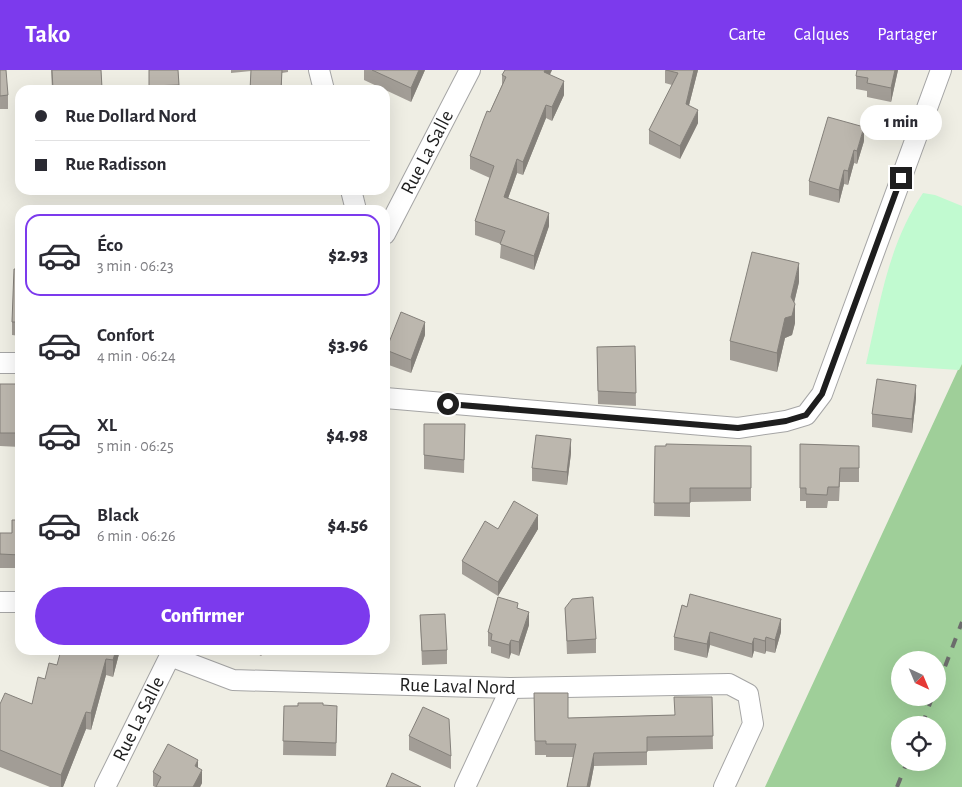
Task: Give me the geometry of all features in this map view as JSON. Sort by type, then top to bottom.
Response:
[{"type":"street","points":[[319,70],[323,85]]},
{"type":"street","name":"Rue La Salle","points":[[390,224],[470,70]]},
{"type":"street","points":[[390,398],[738,428],[786,421],[806,415],[822,394],[941,70]]},
{"type":"street","points":[[0,363],[15,363]]},
{"type":"street","points":[[0,602],[15,602]]},
{"type":"street","name":"Rue La Salle","points":[[105,787],[171,655]]},
{"type":"street","name":"Rue Laval Nord","points":[[177,655],[233,680],[511,688],[728,684],[748,694],[753,724],[724,787]]},
{"type":"street","points":[[465,787],[511,688]]},
{"type":"green space","points":[[923,193],[935,195],[962,206],[962,364],[959,370],[866,364],[893,254],[901,233]]},
{"type":"green space","points":[[962,361],[962,787],[765,787]]},
{"type":"building","points":[[0,70],[6,70],[8,95],[0,96]]},
{"type":"building","points":[[52,70],[101,70],[102,85],[53,85]]},
{"type":"building","points":[[149,70],[178,70],[179,85],[149,85]]},
{"type":"building","points":[[251,70],[282,70],[281,85],[250,85]]},
{"type":"building","points":[[372,70],[419,70],[411,88]]},
{"type":"building","points":[[505,70],[545,70],[544,72],[564,81],[552,107],[546,105],[523,162],[517,159],[504,197],[549,213],[534,256],[500,244],[505,231],[475,221],[494,166],[470,156],[487,111],[490,112],[506,77],[502,75]]},
{"type":"building","points":[[666,70],[694,70],[686,104],[698,110],[680,146],[649,130],[678,73]]},
{"type":"building","points":[[857,70],[895,70],[891,88],[867,83],[868,78],[856,76]]},
{"type":"building","points":[[828,117],[864,127],[857,151],[854,150],[848,171],[844,170],[839,190],[809,181]]},
{"type":"building","points":[[752,252],[799,263],[791,297],[795,304],[792,316],[785,318],[777,353],[730,341]]},
{"type":"building","points":[[14,269],[15,269],[15,322],[12,322]]},
{"type":"building","points":[[401,312],[425,322],[411,360],[390,352],[390,340]]},
{"type":"building","points":[[635,346],[636,393],[598,391],[597,347]]},
{"type":"building","points":[[877,379],[916,385],[912,419],[872,414]]},
{"type":"building","points":[[0,384],[15,384],[15,433],[0,433]]},
{"type":"building","points":[[424,424],[465,424],[464,460],[424,455]]},
{"type":"building","points":[[536,435],[571,439],[567,472],[532,468]]},
{"type":"building","points":[[666,444],[751,446],[751,488],[690,488],[690,503],[654,503],[655,446],[666,446]]},
{"type":"building","points":[[800,444],[859,446],[859,468],[840,468],[839,487],[828,487],[827,495],[806,494],[806,488],[800,488]]},
{"type":"building","points":[[514,501],[538,515],[498,582],[462,561],[485,521],[498,529]]},
{"type":"building","points":[[12,520],[15,520],[15,555],[0,554],[0,533],[12,533]]},
{"type":"building","points":[[690,594],[781,619],[775,640],[766,637],[765,641],[754,638],[752,644],[710,632],[707,644],[674,637],[682,605],[687,607]]},
{"type":"building","points":[[498,597],[518,603],[517,608],[529,612],[519,642],[511,640],[509,645],[491,640],[492,634],[488,632]]},
{"type":"building","points":[[593,597],[596,639],[567,641],[565,608],[572,599]]},
{"type":"building","points":[[445,614],[447,650],[422,651],[420,615]]},
{"type":"building","points":[[60,655],[114,655],[113,660],[106,659],[91,713],[86,712],[61,775],[0,750],[0,704],[5,693],[32,704],[38,677],[45,679],[49,663],[57,665]]},
{"type":"building","points":[[534,693],[568,693],[568,718],[675,715],[674,697],[712,697],[713,736],[647,737],[647,752],[594,753],[587,787],[567,787],[576,744],[546,744],[546,741],[535,741]]},
{"type":"building","points":[[298,703],[323,703],[323,705],[337,706],[336,743],[283,741],[284,706],[298,706]]},
{"type":"building","points":[[423,707],[449,719],[451,756],[409,736]]},
{"type":"building","points":[[168,744],[198,760],[195,766],[202,770],[193,787],[156,787],[161,777],[153,772]]},
{"type":"building","points":[[392,773],[421,787],[386,787]]},
{"type":"railway","points":[[946,664],[962,622]]},
{"type":"railway","points":[[925,716],[929,706]]},
{"type":"railway","points":[[897,787],[903,771]]},
{"type":"route","points":[[448,404],[738,428],[786,421],[806,415],[822,394],[901,178]]}]
